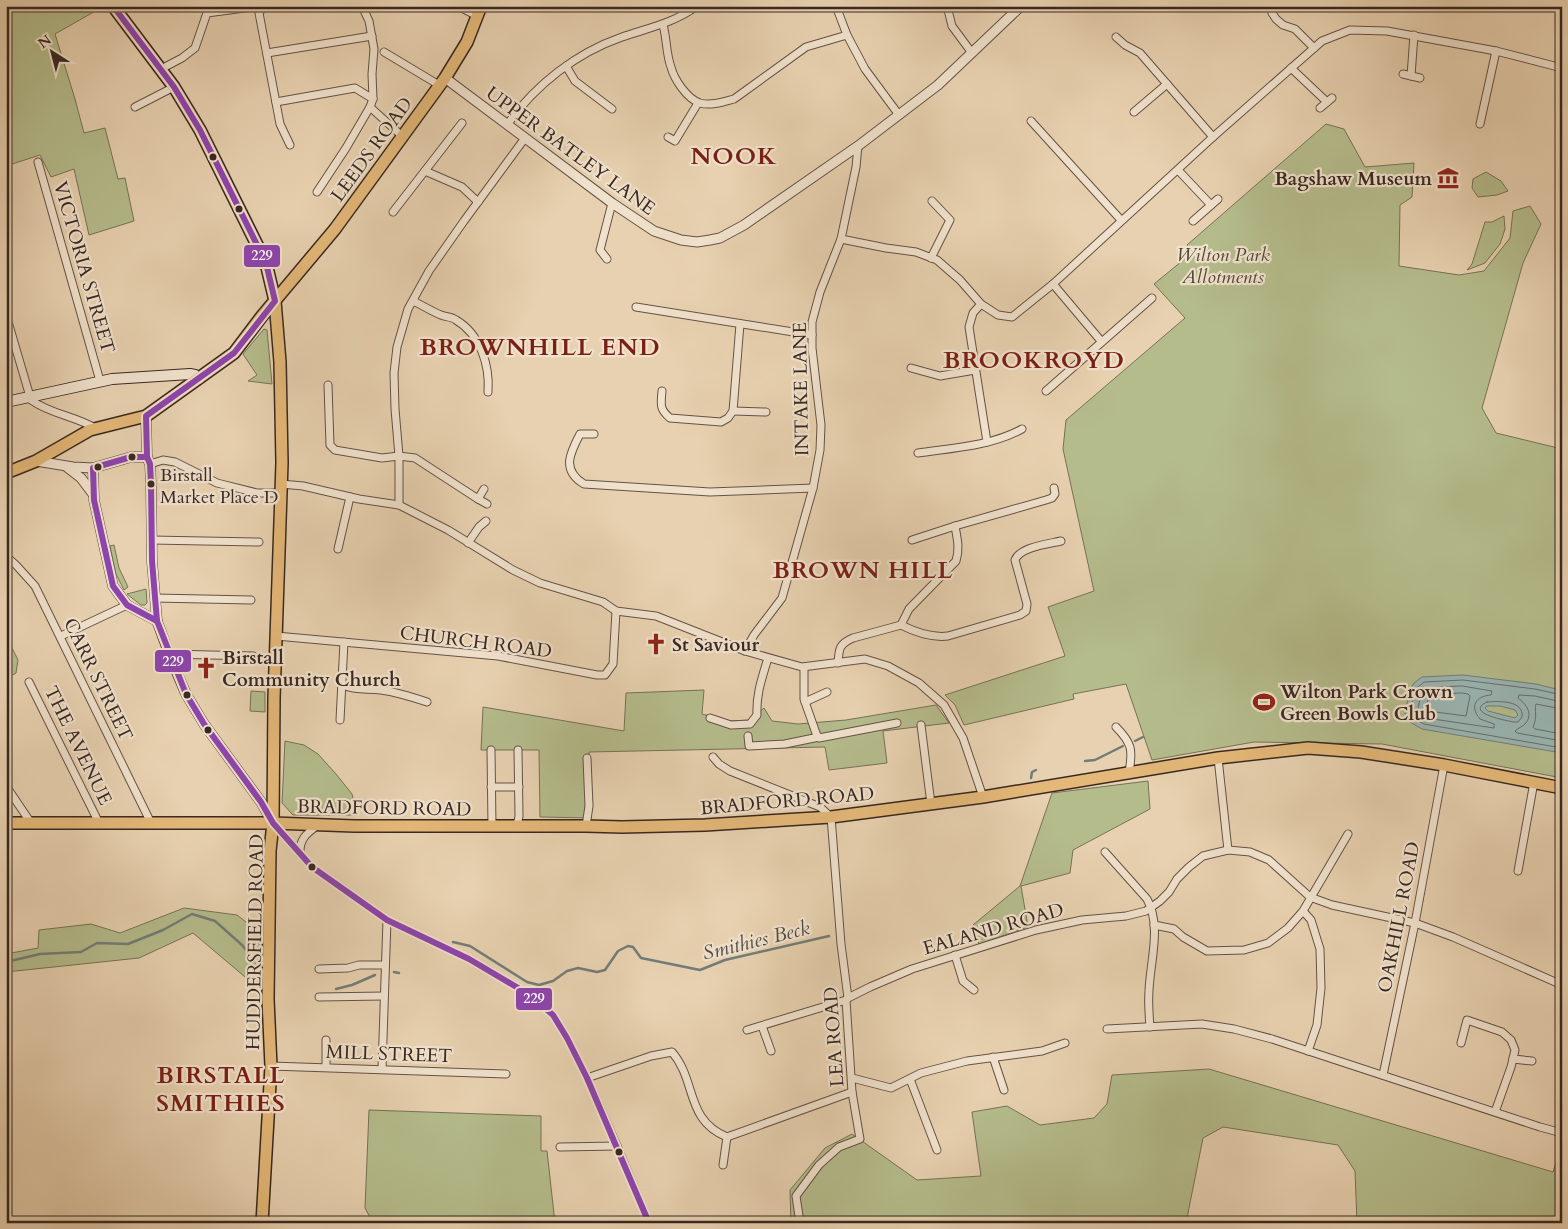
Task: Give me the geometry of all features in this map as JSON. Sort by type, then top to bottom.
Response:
[{"type":"main road","name":"HUDDERSFIELD ROAD","points":[[113,6],[174,87],[200,130],[266,263],[275,301],[280,362],[281,488],[273,823],[270,851],[268,999],[271,1066],[262,1223]]},
{"type":"main road","name":"LEEDS ROAD","points":[[146,416],[234,353],[335,229],[442,81],[467,42],[479,11]]},
{"type":"main road","points":[[6,402],[100,381],[190,374],[195,375],[198,379]]},
{"type":"main road","points":[[6,473],[36,461],[90,430],[146,416]]},
{"type":"main road","name":"BRADFORD ROAD","points":[[6,823],[273,823],[354,826],[622,827],[705,825],[831,817],[983,797],[1218,758],[1308,748],[1361,752],[1444,764],[1562,788]]},
{"type":"street","points":[[161,69],[182,58],[195,48],[207,14],[252,6]]},
{"type":"street","points":[[264,6],[259,13],[280,124],[290,145]]},
{"type":"street","points":[[317,192],[346,148],[373,99],[374,49],[369,21],[362,6]]},
{"type":"street","points":[[458,6],[479,11]]},
{"type":"street","points":[[507,125],[519,107],[566,66],[592,50],[614,40],[663,25],[697,6]]},
{"type":"street","points":[[836,6],[847,35],[864,69],[898,115]]},
{"type":"street","points":[[947,6],[952,26],[972,53]]},
{"type":"street","name":"UPPER BATLEY LANE","points":[[442,81],[526,138],[612,203],[654,230],[682,240],[697,242],[720,238],[744,225],[858,146],[938,85],[1021,6]]},
{"type":"street","points":[[1270,6],[1276,19],[1283,25],[1295,29],[1314,48]]},
{"type":"street","points":[[663,25],[671,67],[676,81],[698,103],[721,103],[734,99],[806,48],[847,35]]},
{"type":"street","points":[[841,239],[916,252],[938,260],[960,280],[980,304],[998,315],[1012,316],[1053,284],[1121,220],[1322,41],[1350,30],[1387,31],[1496,51],[1562,68]]},
{"type":"street","points":[[267,53],[372,36]]},
{"type":"street","points":[[1411,76],[1414,36]]},
{"type":"street","points":[[1116,37],[1125,45],[1140,53],[1213,137]]},
{"type":"street","points":[[1480,124],[1496,51]]},
{"type":"street","points":[[384,52],[442,81]]},
{"type":"street","points":[[566,66],[575,81],[612,109]]},
{"type":"street","points":[[1291,68],[1329,100],[1320,108]]},
{"type":"street","points":[[1403,74],[1420,78]]},
{"type":"street","points":[[1134,112],[1167,84]]},
{"type":"street","points":[[134,106],[174,87]]},
{"type":"street","points":[[276,102],[355,88],[373,99]]},
{"type":"street","points":[[668,137],[676,141],[698,103]]},
{"type":"street","points":[[370,107],[402,136]]},
{"type":"street","points":[[1030,121],[1121,220]]},
{"type":"street","points":[[393,212],[462,123]]},
{"type":"street","points":[[399,505],[399,456],[394,373],[397,347],[408,309],[429,271],[526,138]]},
{"type":"street","name":"INTAKE LANE","points":[[745,651],[754,635],[782,598],[813,488],[820,450],[821,425],[812,348],[812,322],[820,292],[841,239],[856,167],[858,146]]},
{"type":"street","name":"VICTORIA STREET","points":[[38,162],[100,381]]},
{"type":"street","points":[[1178,170],[1211,204]]},
{"type":"street","points":[[424,171],[462,187],[478,202]]},
{"type":"street","points":[[1193,222],[1218,198]]},
{"type":"street","points":[[931,258],[950,220],[932,201]]},
{"type":"street","points":[[607,259],[600,250],[612,203]]},
{"type":"street","points":[[1053,284],[1101,341]]},
{"type":"street","points":[[1046,391],[1152,298]]},
{"type":"street","points":[[413,300],[442,316],[455,319],[468,329],[484,356],[489,379],[488,392]]},
{"type":"street","points":[[980,304],[973,313],[968,327],[987,442]]},
{"type":"street","points":[[636,307],[812,335]]},
{"type":"street","points":[[6,315],[32,402],[82,421],[96,429]]},
{"type":"street","points":[[662,391],[661,408],[670,418],[721,422],[728,418],[733,411],[740,324]]},
{"type":"street","points":[[911,368],[940,376],[975,370]]},
{"type":"street","points":[[328,385],[330,445],[335,450],[382,458],[399,456],[415,458],[487,504]]},
{"type":"street","points":[[733,411],[766,412]]},
{"type":"street","points":[[146,416],[152,561],[157,622],[186,694],[204,724],[273,823],[312,867],[387,920],[469,959],[530,995],[553,1015],[567,1038],[586,1078],[649,1223]]},
{"type":"street","points":[[918,453],[987,442],[1014,434],[1022,428]]},
{"type":"street","points":[[594,434],[580,434],[570,453],[570,472],[584,484],[710,492],[813,488]]},
{"type":"street","points":[[36,461],[93,468],[131,457],[163,460],[175,462],[217,483],[257,493],[302,486],[350,497],[399,505],[440,525],[513,570],[540,583],[603,602],[616,610],[656,616],[745,651],[804,667],[865,659],[888,666],[918,683],[944,705],[963,738],[983,797]]},
{"type":"street","points":[[66,466],[81,478],[94,495]]},
{"type":"street","points":[[93,468],[94,495],[113,586],[126,605],[157,622]]},
{"type":"street","points":[[912,540],[1052,498],[1055,494],[1054,488]]},
{"type":"street","points":[[478,499],[484,489]]},
{"type":"street","points":[[338,549],[350,497]]},
{"type":"street","points":[[468,543],[479,527],[486,521]]},
{"type":"street","points":[[901,625],[909,610],[956,560],[959,553],[955,526]]},
{"type":"street","points":[[152,540],[259,542]]},
{"type":"street","points":[[838,663],[841,645],[845,641],[901,625],[914,632],[940,637],[1020,615],[1026,611],[1027,604],[1015,560],[1016,556],[1020,552],[1029,549],[1061,541]]},
{"type":"street","name":"CARR STREET","points":[[6,556],[35,586],[151,823]]},
{"type":"street","points":[[155,598],[251,600]]},
{"type":"street","points":[[61,636],[126,605]]},
{"type":"street","name":"CHURCH ROAD","points":[[276,636],[498,656],[605,675],[613,664],[616,610]]},
{"type":"street","points":[[340,720],[344,642]]},
{"type":"street","points":[[169,654],[253,656]]},
{"type":"street","points":[[710,718],[731,725],[750,724],[757,715],[756,703],[759,686],[768,658]]},
{"type":"street","points":[[804,667],[805,702],[819,737]]},
{"type":"street","name":"THE AVENUE","points":[[29,682],[99,823]]},
{"type":"street","points":[[342,685],[354,689],[380,690],[427,702]]},
{"type":"street","points":[[805,702],[827,692]]},
{"type":"street","points":[[748,736],[749,746],[785,744],[897,723]]},
{"type":"street","points":[[921,724],[931,804]]},
{"type":"street","points":[[1116,727],[1127,738],[1132,754],[1128,772]]},
{"type":"street","points":[[491,750],[492,826]]},
{"type":"street","points":[[517,826],[519,816],[518,750]]},
{"type":"street","points":[[712,757],[730,771],[820,807],[831,817]]},
{"type":"street","points":[[586,758],[589,806],[586,826]]},
{"type":"street","points":[[1218,758],[1228,850]]},
{"type":"street","name":"OAKHILL ROAD","points":[[1383,1075],[1415,923],[1444,764]]},
{"type":"street","points":[[1518,871],[1534,782]]},
{"type":"street","points":[[6,786],[31,823]]},
{"type":"street","points":[[491,787],[518,787]]},
{"type":"street","name":"LEA ROAD","points":[[800,1223],[796,1196],[819,1165],[839,1147],[860,1139],[852,1092],[847,999],[831,817]]},
{"type":"street","points":[[300,854],[299,847],[305,834],[318,825]]},
{"type":"street","points":[[1154,925],[1174,928],[1207,951],[1244,950],[1268,942],[1288,928],[1303,911],[1348,834]]},
{"type":"street","points":[[1152,907],[1170,892],[1189,866],[1203,856],[1228,850],[1250,852],[1269,860],[1310,897],[1332,905],[1415,923],[1453,937],[1562,985]]},
{"type":"street","points":[[1105,852],[1152,907],[1154,925],[1148,993],[1150,1027]]},
{"type":"street","name":"EALAND ROAD","points":[[747,1030],[847,999],[912,969],[1036,930],[1082,920],[1126,916],[1152,907]]},
{"type":"street","points":[[1303,911],[1311,920],[1320,948],[1321,988],[1317,1025],[1308,1051]]},
{"type":"street","points":[[382,1069],[387,920]]},
{"type":"street","points":[[955,955],[963,981],[974,990]]},
{"type":"street","points":[[319,968],[385,965]]},
{"type":"street","points":[[319,997],[384,996]]},
{"type":"street","points":[[1461,1043],[1467,1020],[1502,1032],[1511,1040],[1515,1050],[1495,1112]]},
{"type":"street","points":[[1106,1029],[1202,1024],[1234,1029],[1272,1039],[1562,1133]]},
{"type":"street","points":[[762,1026],[771,1051]]},
{"type":"street","points":[[326,1040],[326,1067]]},
{"type":"street","points":[[852,1078],[891,1088],[921,1073],[967,1061],[1042,1051],[1065,1043]]},
{"type":"street","points":[[586,1078],[651,1056],[672,1052],[679,1060],[687,1079],[696,1110],[704,1121],[726,1137],[852,1092]]},
{"type":"street","points":[[994,1057],[1004,1090]]},
{"type":"street","points":[[1512,1059],[1532,1061]]},
{"type":"street","name":"MILL STREET","points":[[271,1066],[506,1074]]},
{"type":"street","points":[[910,1079],[937,1150]]},
{"type":"street","points":[[723,1164],[726,1137]]},
{"type":"street","points":[[560,1147],[617,1146]]},
{"type":"green space","points":[[6,6],[97,6],[99,9],[55,34],[84,133],[105,128],[118,179],[125,178],[134,221],[89,235],[74,169],[51,177],[40,155],[6,166]]},
{"type":"green space","name":"Wilton Park Allotments","points":[[1326,124],[1344,129],[1365,167],[1414,163],[1412,197],[1400,205],[1399,266],[1459,275],[1484,271],[1510,238],[1513,211],[1530,206],[1541,224],[1523,263],[1482,408],[1496,433],[1562,449],[1562,778],[1382,744],[1254,742],[1152,760],[1126,684],[1073,694],[1074,699],[964,725],[955,705],[945,695],[1065,656],[1048,607],[1094,591],[1063,449],[1066,420],[1185,318],[1154,284],[1193,252],[1187,245]]},
{"type":"green space","points":[[1486,172],[1501,181],[1508,191],[1497,195],[1478,197],[1472,188],[1473,179]]},
{"type":"green space","points":[[1504,216],[1505,229],[1500,244],[1485,263],[1467,270],[1472,264],[1485,222],[1492,222]]},
{"type":"green space","points":[[264,329],[267,330],[272,384],[248,381],[257,375],[243,354]]},
{"type":"green space","points":[[114,545],[119,568],[128,587],[124,590],[116,574],[110,546]]},
{"type":"green space","points":[[146,589],[147,603],[145,605],[141,605],[127,594]]},
{"type":"green space","points":[[6,636],[18,660],[16,673],[6,679]]},
{"type":"green space","points":[[704,690],[702,714],[730,721],[750,720],[764,708],[772,721],[798,724],[846,720],[936,705],[949,723],[883,731],[887,763],[829,770],[825,747],[589,752],[592,797],[591,818],[540,817],[539,750],[481,750],[483,707],[624,731],[626,693]]},
{"type":"green space","points":[[251,691],[265,692],[265,712],[250,711]]},
{"type":"green space","points":[[285,741],[304,745],[318,754],[352,794],[357,815],[293,815],[282,803]]},
{"type":"green space","points":[[1148,781],[1150,809],[1073,850],[1070,873],[1021,886],[1028,927],[979,944],[973,925],[1020,886],[1052,793]]},
{"type":"green space","points":[[184,908],[237,915],[264,936],[257,987],[193,933],[139,958],[6,972],[6,954],[38,948],[39,930],[91,924],[120,933]]},
{"type":"green space","points":[[1209,1069],[1553,1172],[1562,1145],[1562,1223],[1357,1223],[1355,1171],[1338,1145],[1223,1127],[1203,1138],[1186,1223],[791,1223],[790,1190],[825,1148],[852,1134],[917,1180],[981,1176],[972,1112],[1007,1106],[1040,1125],[1094,1118],[1107,1104],[1112,1075]]},
{"type":"green space","points":[[369,1110],[541,1116],[541,1151],[547,1151],[555,1223],[373,1223],[365,1208]]},
{"type":"water","points":[[1463,675],[1536,684],[1562,691],[1562,753],[1422,729],[1410,722],[1405,714],[1410,689],[1422,677]],"holes":[[[1487,706],[1500,706],[1515,710],[1518,715],[1515,718],[1488,711],[1485,708]]]},
{"type":"waterway","name":"Smithies Beck","points":[[1135,741],[1143,737]]},
{"type":"waterway","name":"Smithies Beck","points":[[1085,761],[1095,760],[1123,746]]},
{"type":"waterway","name":"Smithies Beck","points":[[1031,778],[1032,772],[1036,770]]},
{"type":"waterway","name":"Smithies Beck","points":[[6,962],[40,954],[81,952],[97,943],[128,944],[163,930],[192,914],[215,921],[242,945],[259,966]]},
{"type":"waterway","name":"Smithies Beck","points":[[453,942],[470,946],[527,982],[539,985],[553,981],[567,971],[578,968],[597,972],[605,970],[618,951],[628,946],[633,947],[641,958],[700,970],[725,960],[829,936]]},
{"type":"waterway","name":"Smithies Beck","points":[[394,972],[399,973]]},
{"type":"waterway","name":"Smithies Beck","points":[[336,989],[352,985],[375,975]]},
{"type":"transit line","name":"229","points":[[113,6],[174,87],[200,130],[266,263],[275,301],[234,353],[146,416],[147,457],[150,464],[151,484],[152,561],[157,621],[186,694],[204,724],[261,802],[273,823],[312,867],[387,920],[469,959],[530,995],[553,1015],[587,1078],[649,1223]]},
{"type":"transit line","name":"229","points":[[147,457],[131,457],[93,468],[94,500],[113,586],[127,605],[157,621]]},
{"type":"place","name":"Bagshaw Museum","points":[[1448,178]]},
{"type":"place","name":"Birstall Market Place D","points":[[151,484]]},
{"type":"place","name":"St Saviour","points":[[656,644]]},
{"type":"place","name":"Birstall Community Church","points":[[206,668]]},
{"type":"place","name":"Wilton Park Crown Green Bowls Club","points":[[1264,702]]},
{"type":"district","name":"NOOK","points":[[734,156]]},
{"type":"district","name":"BROWNHILL END","points":[[540,347]]},
{"type":"district","name":"BROOKROYD","points":[[1034,360]]},
{"type":"district","name":"BROWN HILL","points":[[863,570]]},
{"type":"district","name":"BIRSTALL SMITHIES","points":[[221,1089]]}]
